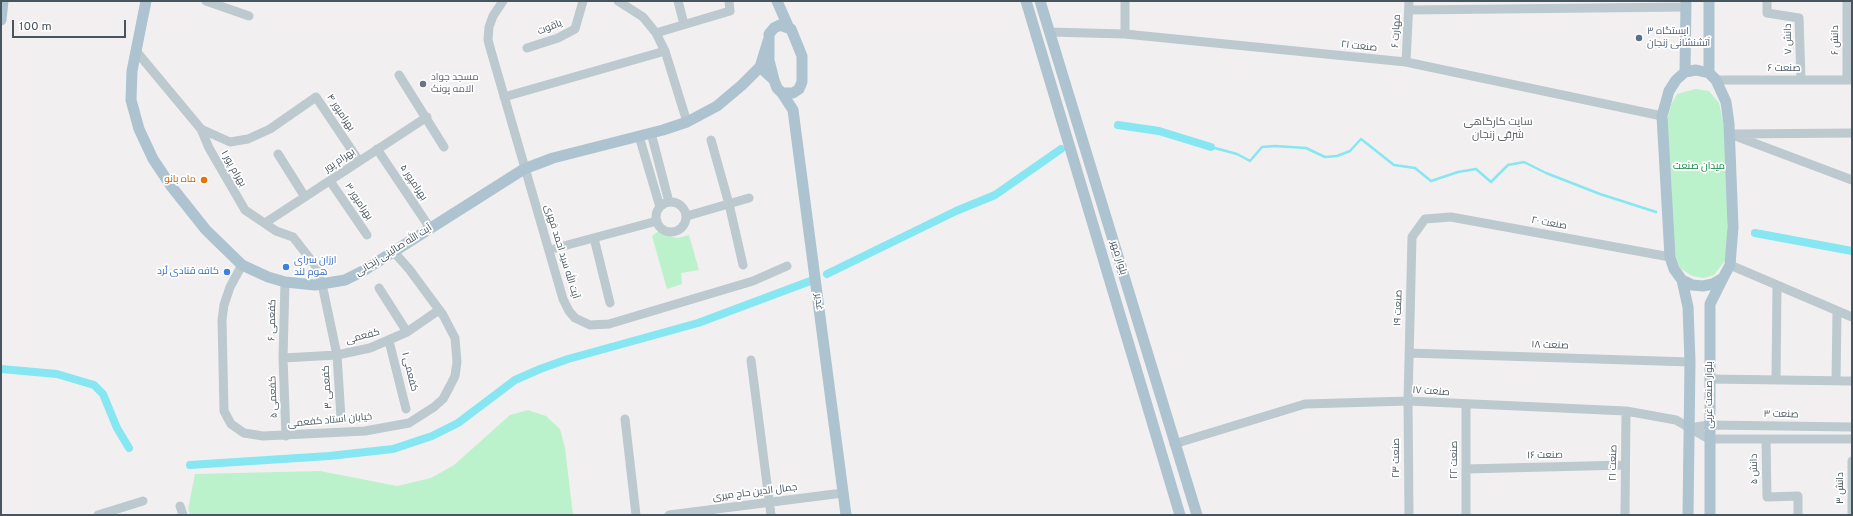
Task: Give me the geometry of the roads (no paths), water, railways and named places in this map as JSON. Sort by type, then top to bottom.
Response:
[{"type":"main road","name":"آیت الله صائینی زنجانی","points":[[146,1],[132,71],[131,100],[139,129],[153,159],[171,186],[206,230],[242,265],[268,277],[285,282],[315,285],[345,280],[363,271],[524,169],[554,158],[651,133],[687,122],[717,106],[742,85],[760,67],[770,34],[774,28],[778,4]]},
{"type":"main road","name":"بلوار مهر","points":[[1026,1],[1180,515]]},
{"type":"main road","name":"بلوار مهر","points":[[1040,1],[1174,444],[1197,515]]},
{"type":"main road","points":[[1709,1],[1712,77],[1726,102],[1730,134],[1733,227],[1730,266],[1724,278],[1713,284],[1703,286],[1692,285],[1682,280],[1674,269],[1670,257],[1662,116],[1669,91],[1676,80],[1685,72],[1696,70],[1712,77]]},
{"type":"main road","points":[[1,20],[4,2]]},
{"type":"main road","points":[[778,4],[788,26],[794,32],[802,56],[802,82],[797,91],[793,110]]},
{"type":"main road","points":[[1685,72],[1686,4]]},
{"type":"main road","points":[[774,28],[780,25],[788,26]]},
{"type":"main road","points":[[768,41],[769,60],[774,80]]},
{"type":"main road","points":[[760,67],[774,80]]},
{"type":"main road","name":"غدیر","points":[[774,80],[777,88],[793,110],[846,515]]},
{"type":"main road","points":[[782,93],[790,94],[797,91]]},
{"type":"main road","points":[[1075,168],[1089,164]]},
{"type":"main road","name":"بلوار صنعت غربی","points":[[1710,515],[1710,304],[1724,278]]},
{"type":"main road","name":"بلوار صنعت غربی","points":[[1682,280],[1688,307],[1690,362],[1688,515]]},
{"type":"street","points":[[206,1],[249,16]]},
{"type":"street","name":"آیت الله سید احمد فهری","points":[[503,1],[493,16],[489,27],[488,40],[524,169],[563,299],[569,312],[582,322],[599,326],[609,324],[753,281],[787,266]]},
{"type":"street","name":"یاقوت","points":[[527,48],[558,38],[575,29],[583,1]]},
{"type":"street","points":[[618,1],[643,17],[656,33],[666,51],[687,122]]},
{"type":"street","points":[[678,1],[684,24]]},
{"type":"street","points":[[656,33],[730,12],[729,1]]},
{"type":"street","points":[[1125,1],[1126,34]]},
{"type":"street","name":"دانش ۷","points":[[1767,1],[1767,14],[1799,18],[1801,80]]},
{"type":"street","name":"دانش ۶","points":[[1847,1],[1850,80]]},
{"type":"street","points":[[1409,6],[1686,4]]},
{"type":"street","name":"مهارت ۶","points":[[1406,62],[1409,6]]},
{"type":"street","name":"صنعت ۲۱","points":[[1049,32],[1126,34],[1406,62],[1662,116]]},
{"type":"street","name":"بهرام پور ۱","points":[[136,51],[201,129],[218,166],[245,210],[276,231],[293,237],[314,265],[322,284]]},
{"type":"street","points":[[504,97],[666,51]]},
{"type":"street","points":[[399,75],[427,117],[444,147]]},
{"type":"street","name":"صنعت ۶","points":[[1712,77],[1850,80]]},
{"type":"street","name":"بهرامپور ۴","points":[[201,129],[230,142],[248,139],[270,129],[316,97],[359,161]]},
{"type":"street","name":"بهرام پور","points":[[265,223],[427,117]]},
{"type":"street","points":[[651,133],[669,202]]},
{"type":"street","points":[[1730,134],[1852,134]]},
{"type":"street","points":[[1730,134],[1852,180]]},
{"type":"street","points":[[639,136],[660,207]]},
{"type":"street","points":[[711,140],[729,204],[743,265]]},
{"type":"street","name":"بهرامپور ۵","points":[[377,149],[430,228]]},
{"type":"street","points":[[278,154],[305,197]]},
{"type":"street","name":"بهرامپور ۳","points":[[330,181],[367,235]]},
{"type":"street","points":[[687,216],[749,198]]},
{"type":"street","points":[[669,202],[677,203],[684,208],[687,216],[685,225],[678,231],[674,232],[662,229],[657,221],[656,214],[660,207],[669,202]]},
{"type":"street","name":"صنعت ۲۰","points":[[1425,219],[1451,217],[1670,257]]},
{"type":"street","name":"صنعت ۱۹","points":[[1408,401],[1412,237],[1425,219]]},
{"type":"street","points":[[556,248],[657,221]]},
{"type":"street","points":[[594,238],[610,302]]},
{"type":"street","name":"خیابان استاد کفعمی","points":[[242,265],[230,287],[224,305],[222,320],[224,411],[231,424],[244,433],[263,436],[365,431],[409,423],[434,407],[443,399],[455,376],[457,362],[455,338],[439,310],[409,269],[393,251]]},
{"type":"street","points":[[1730,266],[1852,317]]},
{"type":"street","name":"کفعمی ۶","points":[[283,358],[285,282]]},
{"type":"street","name":"کفعمی ۳","points":[[322,284],[337,355],[341,418]]},
{"type":"street","points":[[1776,380],[1777,286]]},
{"type":"street","points":[[379,288],[407,332]]},
{"type":"street","name":"کفعمی","points":[[283,358],[337,355],[370,348],[407,332],[439,310]]},
{"type":"street","points":[[1836,381],[1837,311]]},
{"type":"street","name":"کفعمی ۱","points":[[389,341],[406,409]]},
{"type":"street","name":"صنعت ۱۸","points":[[1409,353],[1690,362]]},
{"type":"street","name":"کفعمی ۵","points":[[283,358],[286,436]]},
{"type":"street","points":[[751,360],[771,515]]},
{"type":"street","points":[[1710,379],[1852,381]]},
{"type":"street","name":"صنعت ۱۷","points":[[1174,444],[1305,404],[1408,401],[1466,405],[1626,411],[1665,417],[1690,428],[1709,439]]},
{"type":"street","name":"صنعت ۲۳","points":[[1408,401],[1409,515]]},
{"type":"street","name":"صنعت ۲۲","points":[[1466,405],[1466,515]]},
{"type":"street","name":"صنعت ۲۱","points":[[1625,515],[1626,411]]},
{"type":"street","points":[[625,419],[636,515]]},
{"type":"street","name":"صنعت ۳","points":[[1690,428],[1709,425],[1852,427]]},
{"type":"street","points":[[1709,439],[1852,439]]},
{"type":"street","name":"دانش ۵","points":[[1766,439],[1767,497],[1798,496],[1798,515]]},
{"type":"street","name":"دانش ۳","points":[[1852,460],[1852,515]]},
{"type":"street","name":"صنعت ۱۶","points":[[1466,469],[1625,465]]},
{"type":"street","name":"جمال الدین حاج میری","points":[[669,515],[843,493]]},
{"type":"street","points":[[98,515],[143,501]]},
{"type":"waterway","points":[[1118,125],[1159,131],[1211,147]]},
{"type":"waterway","points":[[1211,147],[1237,154],[1250,161],[1262,147],[1275,146],[1306,148],[1325,157],[1337,156],[1350,151],[1361,139],[1394,165],[1415,168],[1431,181],[1458,172],[1476,169],[1491,182],[1508,165],[1524,162],[1546,173],[1600,194],[1656,212]]},
{"type":"waterway","points":[[827,274],[956,211],[995,195],[1061,149]]},
{"type":"waterway","points":[[1755,233],[1852,251]]},
{"type":"waterway","points":[[190,465],[329,456],[393,449],[432,436],[458,423],[515,380],[540,369],[568,359],[698,323],[813,280]]},
{"type":"waterway","points":[[1,369],[57,374],[94,385],[103,394],[117,428],[129,448]]},
{"type":"place","name":"ایستگاه ۳ آتشنشانی زنجان","points":[[1639,38]]},
{"type":"place","name":"مسجد جواد الامه پونک","points":[[423,84]]},
{"type":"place","name":"ماه بانو","points":[[204,180]]},
{"type":"place","name":"ارزان سرای هوم لند","points":[[286,267]]},
{"type":"place","name":"کافه قنادی لٌرد","points":[[227,272]]},
{"type":"district","name":"سایت کارگاهی شرقی زنجان","points":[[1498,129]]},
{"type":"park label","name":"میدان صنعت","points":[[1699,167]]}]
